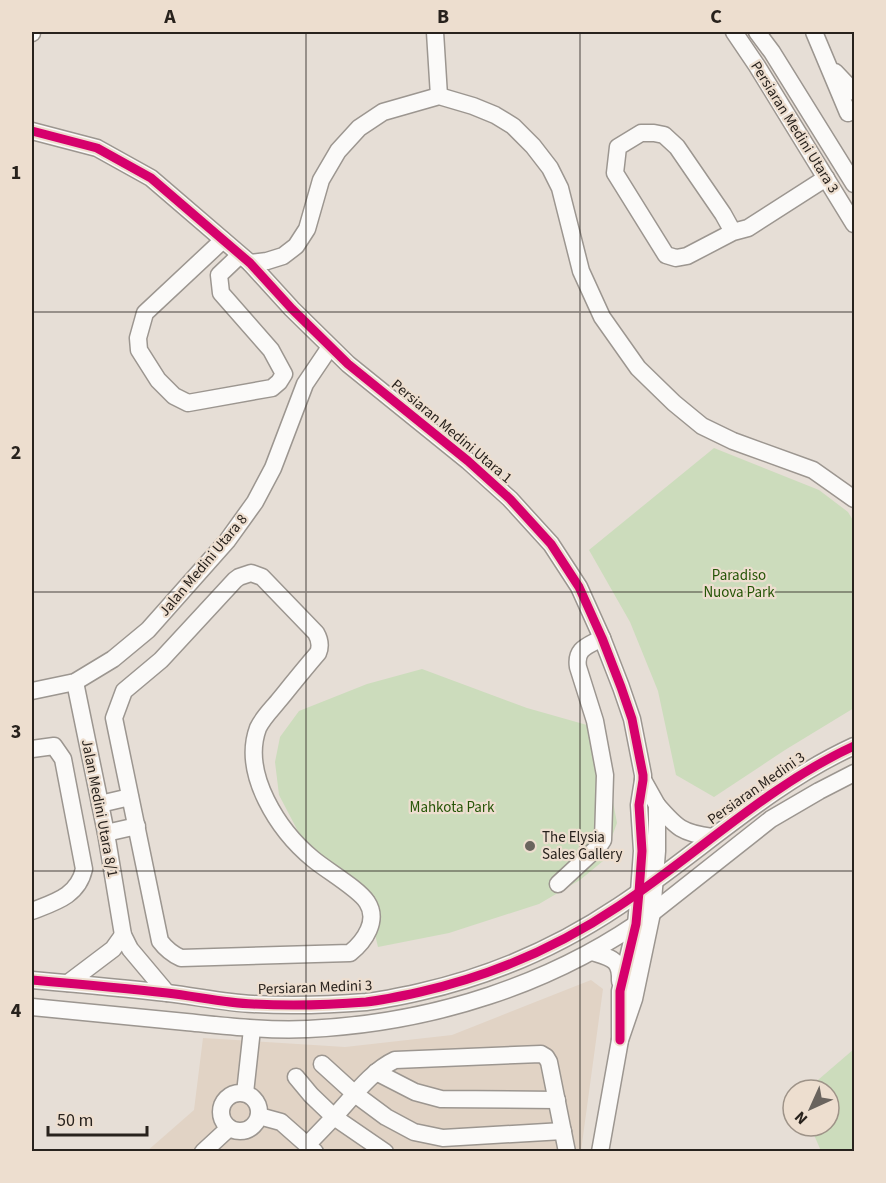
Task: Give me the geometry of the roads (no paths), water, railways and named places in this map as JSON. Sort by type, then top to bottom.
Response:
[{"type":"street","points":[[435,32],[439,96]]},
{"type":"street","name":"Persiaran Medini Utara 3","points":[[734,32],[855,224]]},
{"type":"street","name":"Persiaran Medini Utara 3","points":[[757,32],[855,184]]},
{"type":"street","points":[[814,32],[848,113]]},
{"type":"street","points":[[828,64],[855,92]]},
{"type":"street","points":[[223,240],[145,312],[138,338],[139,350],[158,380],[174,396],[188,403],[272,388],[284,374],[271,350],[221,293],[219,275],[245,259],[267,261],[283,256],[296,246],[307,230],[321,180],[339,151],[359,128],[383,112],[439,96],[495,115],[513,126],[550,168],[560,188],[581,271],[602,317],[638,368],[702,426],[733,441],[813,470],[855,499]]},
{"type":"street","name":"Persiaran Medini Utara 1","points":[[32,131],[98,148],[151,178],[245,259],[357,372],[468,461],[510,499],[551,544],[579,587],[603,638],[632,719],[644,780],[657,805],[657,851],[652,913],[634,999],[620,1040],[600,1152]]},
{"type":"street","points":[[733,232],[677,147],[664,135],[641,133],[618,147],[615,173],[666,255],[676,258],[687,256],[733,232],[748,228],[826,178]]},
{"type":"street","name":"Jalan Medini Utara 8","points":[[32,691],[75,682],[113,659],[148,630],[226,541],[255,502],[273,468],[305,384],[330,347]]},
{"type":"street","points":[[251,573],[262,577],[316,633],[320,648],[259,726],[254,763],[258,782],[268,804],[302,849],[367,901],[371,912],[369,932],[350,953],[181,958],[174,955],[160,941],[137,826],[114,718],[124,691],[161,660],[239,577],[251,573]]},
{"type":"street","points":[[558,884],[603,840],[605,775],[595,721],[577,658],[580,651],[603,638]]},
{"type":"street","name":"Jalan Medini Utara 8/1","points":[[75,682],[106,833],[123,935],[130,950],[167,993]]},
{"type":"street","points":[[32,749],[54,746],[63,759],[84,869],[81,880],[72,891],[32,911]]},
{"type":"street","name":"Persiaran Medini 3","points":[[32,980],[251,1004],[300,1005],[368,1001],[440,987],[496,970],[546,949],[580,930],[618,907],[678,865],[712,837],[788,782],[828,758],[855,746]]},
{"type":"street","points":[[32,1007],[252,1029],[307,1029],[375,1024],[438,1011],[484,998],[592,952],[652,913],[771,819],[855,773]]},
{"type":"street","name":"Persiaran Medini Utara 1","points":[[620,1040],[620,991],[636,924],[639,892],[642,851],[639,805],[644,780]]},
{"type":"street","points":[[100,804],[130,797]]},
{"type":"street","points":[[657,805],[673,824],[685,832],[712,837]]},
{"type":"street","points":[[106,833],[137,826]]},
{"type":"street","points":[[68,983],[113,949],[123,935]]},
{"type":"street","points":[[592,952],[615,962],[621,970],[620,991]]},
{"type":"street","points":[[245,1093],[252,1029]]},
{"type":"street","points":[[259,1116],[281,1122],[311,1148],[334,1117],[387,1063],[395,1060],[541,1054],[549,1062],[567,1152]]},
{"type":"street","points":[[322,1064],[355,1094],[386,1117],[414,1132],[443,1138],[563,1131]]},
{"type":"street","points":[[376,1072],[415,1092],[441,1099],[556,1100]]},
{"type":"street","points":[[296,1077],[334,1117],[385,1152]]},
{"type":"street","points":[[245,1093],[258,1104],[257,1121],[250,1129],[239,1131],[229,1128],[220,1114],[222,1103],[229,1095],[245,1093]]},
{"type":"street","points":[[203,1152],[229,1128]]},
{"type":"place","name":"The Elysia Sales Gallery","points":[[530,846]]},
{"type":"park label","name":"Paradiso Nuova Park","points":[[739,584]]},
{"type":"park label","name":"Mahkota Park","points":[[452,807]]}]
